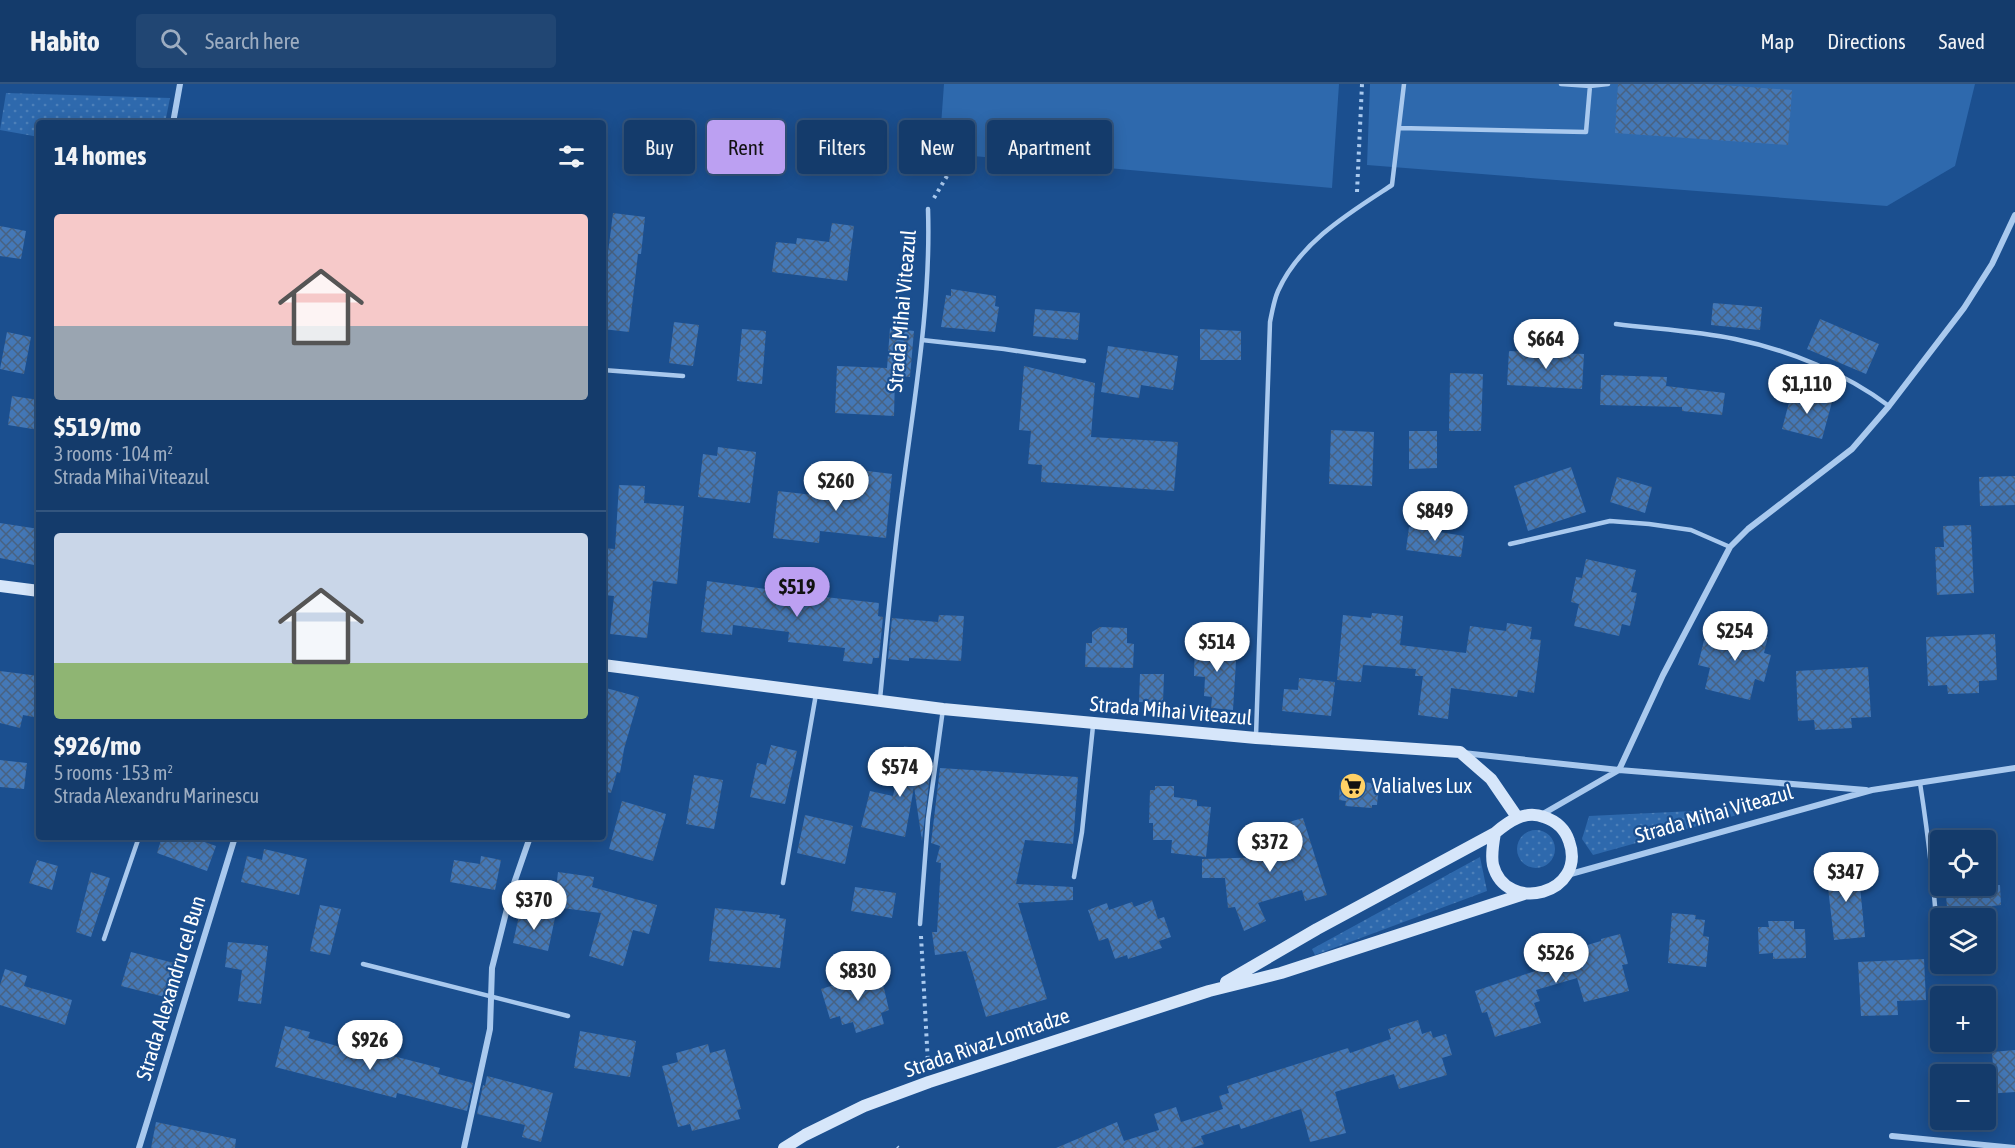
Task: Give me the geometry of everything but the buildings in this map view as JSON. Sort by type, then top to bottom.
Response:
[{"type":"street","points":[[174,120],[180,84]]},
{"type":"street","points":[[1541,816],[1619,770],[1663,675],[1730,547],[1748,529],[1852,449],[1889,406],[1964,308],[1992,264],[2015,215]]},
{"type":"street","points":[[0,586],[36,591]]},
{"type":"street","name":"Strada Mihai Viteazul","points":[[606,665],[943,709],[1256,738],[1460,752],[1619,770],[1872,790]]},
{"type":"street","points":[[1460,752],[1491,778],[1517,817]]},
{"type":"street","name":"Strada Mihai Viteazul","points":[[1566,875],[1872,790],[2015,768]]},
{"type":"street","points":[[1541,816],[1552,820],[1567,835],[1572,848],[1572,864],[1557,886],[1544,893],[1524,894],[1508,887],[1496,873],[1492,850],[1495,833],[1517,817],[1541,816]]},
{"type":"street","name":"Strada Rivaz Lomtadze","points":[[1209,991],[1317,929],[1495,833]]},
{"type":"street","name":"Strada Alexandru cel Bun","points":[[139,1148],[234,840]]},
{"type":"street","points":[[464,1148],[490,1029],[492,968],[500,933],[529,840]]},
{"type":"street","name":"Strada Rivaz Lomtadze","points":[[784,1148],[805,1135],[864,1107],[929,1082],[1209,991],[1281,973],[1524,894]]},
{"type":"street","points":[[1892,1136],[2015,1148]]},
{"type":"lane","points":[[1256,738],[1270,322],[1278,292],[1295,263],[1320,235],[1392,185],[1404,84]]},
{"type":"lane","points":[[1561,84],[1590,86],[1608,84]]},
{"type":"lane","points":[[1400,128],[1586,132],[1590,86]]},
{"type":"lane","name":"Strada Mihai Viteazul","points":[[879,702],[898,520],[922,340],[929,243],[928,209]]},
{"type":"lane","points":[[1616,324],[1736,339],[1772,349],[1819,365],[1868,390],[1889,406]]},
{"type":"lane","points":[[922,340],[1084,361]]},
{"type":"lane","points":[[606,370],[683,376]]},
{"type":"lane","points":[[1510,544],[1610,521],[1692,530],[1730,547]]},
{"type":"lane","points":[[783,883],[816,693]]},
{"type":"lane","points":[[920,924],[928,819],[943,709]]},
{"type":"lane","points":[[1074,877],[1082,832],[1093,723]]},
{"type":"lane","points":[[1920,783],[1929,838],[1936,908]]},
{"type":"lane","points":[[104,939],[138,840]]},
{"type":"lane","points":[[363,964],[568,1016]]},
{"type":"path","points":[[1356,208],[1362,84]]},
{"type":"path","points":[[928,209],[948,174]]},
{"type":"path","points":[[920,924],[929,1082]]},
{"type":"shaded area","points":[[944,84],[1339,84],[1332,188],[1112,168],[1112,120],[987,120],[987,157],[975,156],[975,120],[941,120]]},
{"type":"shaded area","points":[[1370,84],[1975,84],[1955,166],[1887,206],[1367,165]]},
{"type":"shaded area","points":[[6,93],[170,98],[166,120],[36,120],[36,136],[0,130]]},
{"type":"shaded area","points":[[1735,809],[1737,815],[1593,855],[1582,839],[1589,816]]},
{"type":"shaded area","points":[[1536,830],[1550,835],[1555,849],[1550,863],[1536,868],[1522,863],[1517,849],[1522,835]]},
{"type":"shaded area","points":[[1480,857],[1487,891],[1315,955],[1312,949]]},
{"type":"place","name":"Valialves Lux","points":[[1353,786]]}]
